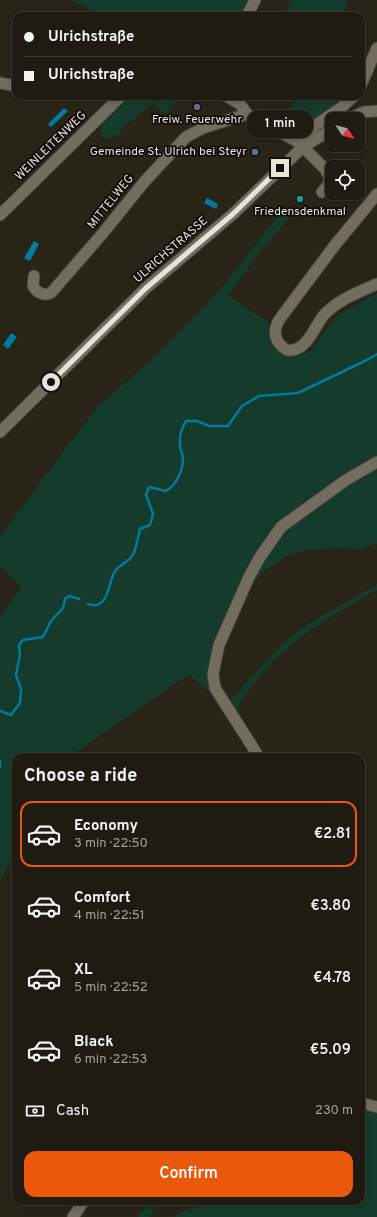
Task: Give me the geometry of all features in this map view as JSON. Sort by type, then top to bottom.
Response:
[{"type":"street","points":[[249,12],[256,0]]},
{"type":"street","points":[[365,76],[377,48]]},
{"type":"street","points":[[0,82],[12,85]]},
{"type":"street","name":"WEINLEITENWEG","points":[[0,215],[117,100]]},
{"type":"street","points":[[233,100],[240,104],[247,114],[301,145],[325,169],[329,176],[329,184],[322,192]]},
{"type":"street","points":[[301,145],[313,126],[342,107],[350,100]]},
{"type":"street","points":[[364,112],[377,111]]},
{"type":"street","name":"MITTELWEG","points":[[34,276],[33,286],[37,291],[44,294],[51,293],[103,233],[145,181],[186,137],[203,128],[247,114]]},
{"type":"street","name":"ULRICHSTRASSE","points":[[0,432],[146,288],[233,214],[301,145],[325,133]]},
{"type":"street","points":[[377,194],[335,244],[279,320],[275,330],[276,339],[287,350],[296,350],[301,347],[321,319],[333,306],[377,284]]},
{"type":"street","points":[[256,753],[215,688],[213,674],[219,645],[260,558],[281,528],[346,480],[377,462]]},
{"type":"street","points":[[365,1103],[377,1107]]},
{"type":"street","points":[[73,1217],[81,1205]]},
{"type":"green space","points":[[72,0],[250,0],[243,12],[95,12]]},
{"type":"green space","points":[[291,0],[348,0],[344,12],[285,12]]},
{"type":"green space","points":[[121,100],[177,100],[165,115],[153,103],[122,128],[118,135],[107,139],[100,136],[101,123]]},
{"type":"green space","points":[[295,100],[344,100],[329,112],[325,112],[325,115],[300,135],[285,126],[283,122]]},
{"type":"green space","points":[[286,207],[293,213],[255,258],[228,296],[269,323],[268,333],[273,340],[287,352],[301,355],[310,352],[336,316],[377,293],[377,543],[362,549],[335,548],[309,550],[290,554],[264,571],[249,587],[221,647],[218,668],[220,689],[229,702],[284,642],[305,626],[377,584],[377,590],[324,621],[290,646],[261,674],[242,700],[239,706],[241,719],[248,733],[262,753],[250,753],[207,690],[189,674],[75,753],[12,753],[12,858],[0,881],[0,618],[21,586],[0,565],[0,537],[98,407],[152,359],[219,291]]},
{"type":"green space","points":[[365,1099],[377,1103],[377,1217],[175,1217],[181,1212],[196,1206],[365,1205]]},
{"type":"green space","points":[[147,1205],[157,1205],[149,1217],[138,1217]]},
{"type":"water","points":[[64,108],[68,111],[51,127],[48,124]]},
{"type":"water","points":[[207,198],[218,204],[216,209],[204,203]]},
{"type":"water","points":[[34,241],[39,244],[30,261],[24,258]]},
{"type":"water","points":[[11,333],[17,337],[8,349],[3,345]]},
{"type":"waterway","points":[[88,604],[100,604],[106,596],[115,571],[133,554],[140,529],[150,525],[153,514],[146,495],[149,487],[166,491],[179,477],[183,458],[180,448],[180,436],[186,421],[197,421],[209,426],[228,426],[242,406],[259,396],[298,393],[377,354]]},
{"type":"waterway","points":[[0,711],[11,715],[20,703],[21,689],[16,675],[20,654],[19,645],[23,640],[43,637],[51,621],[63,608],[65,599],[69,596],[79,599]]},
{"type":"waterway","points":[[0,761],[0,767]]},
{"type":"place","name":"Freiw. Feuerwehr","points":[[197,107]]},
{"type":"place","name":"Gemeinde St. Ulrich bei Steyr","points":[[255,152]]},
{"type":"place","name":"Friedensdenkmal","points":[[300,199]]},
{"type":"route","points":[[51,382],[146,288],[233,214],[280,168]]}]
